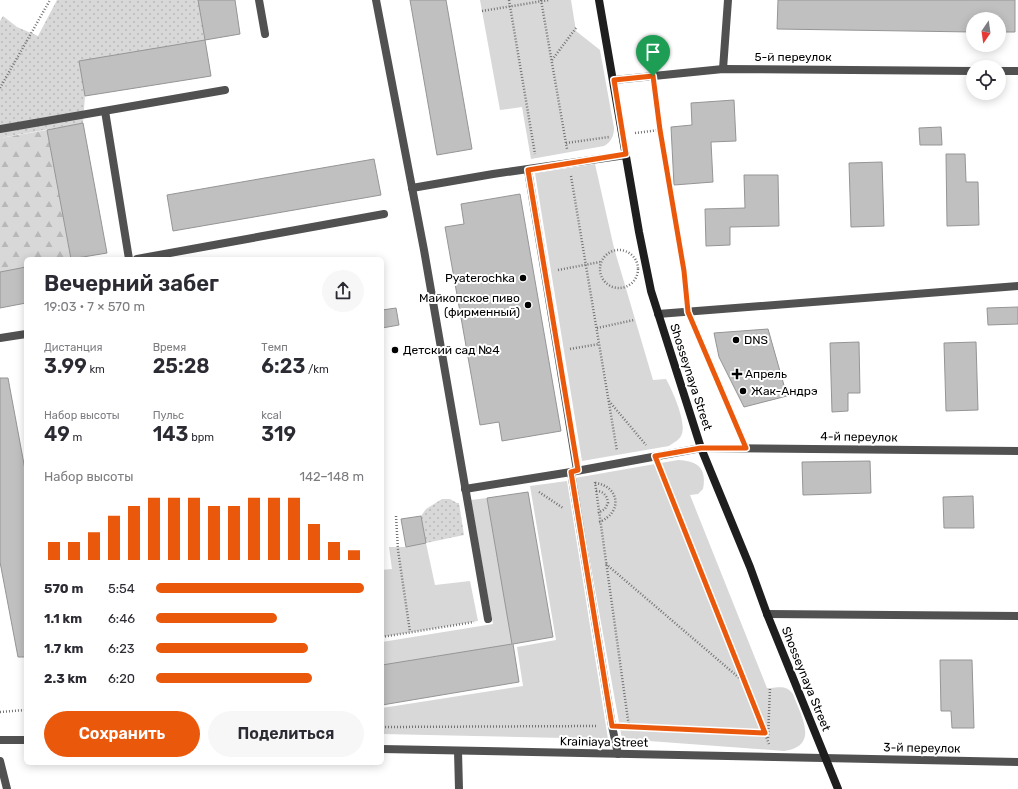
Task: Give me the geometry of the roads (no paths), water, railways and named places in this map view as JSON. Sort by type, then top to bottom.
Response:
[{"type":"main road","name":"Shosseynaya Street","points":[[599,0],[639,232],[651,291],[701,448],[838,789]]},
{"type":"street","points":[[259,0],[265,34]]},
{"type":"street","points":[[376,0],[424,250],[488,619]]},
{"type":"street","points":[[723,69],[728,0]]},
{"type":"street","name":"5-й переулок","points":[[614,80],[723,69],[966,71]]},
{"type":"street","points":[[1006,71],[1018,71]]},
{"type":"street","points":[[0,129],[225,90]]},
{"type":"street","points":[[105,111],[129,257]]},
{"type":"street","points":[[412,188],[626,154]]},
{"type":"street","points":[[528,170],[574,471],[578,518],[612,726],[618,754]]},
{"type":"street","points":[[148,257],[384,214]]},
{"type":"street","points":[[658,314],[1018,286]]},
{"type":"street","points":[[0,338],[24,334]]},
{"type":"street","name":"4-й переулок","points":[[465,489],[701,448],[1018,451]]},
{"type":"street","points":[[767,614],[1018,616]]},
{"type":"street","points":[[0,740],[24,740]]},
{"type":"street","name":"Krainiaya Street","points":[[384,749],[825,758]]},
{"type":"street","points":[[458,751],[459,789]]},
{"type":"street","name":"3-й переулок","points":[[825,758],[1018,762]]},
{"type":"street","points":[[0,761],[8,789]]},
{"type":"place","name":"Pyaterochka","points":[[523,278]]},
{"type":"place","name":"Майкопское пиво (фирменный)","points":[[528,305]]},
{"type":"place","name":"DNS","points":[[736,340]]},
{"type":"place","name":"Детский сад №4","points":[[395,350]]},
{"type":"place","name":"Апрель","points":[[737,374]]},
{"type":"place","name":"Жак-Андрэ","points":[[743,391]]}]
